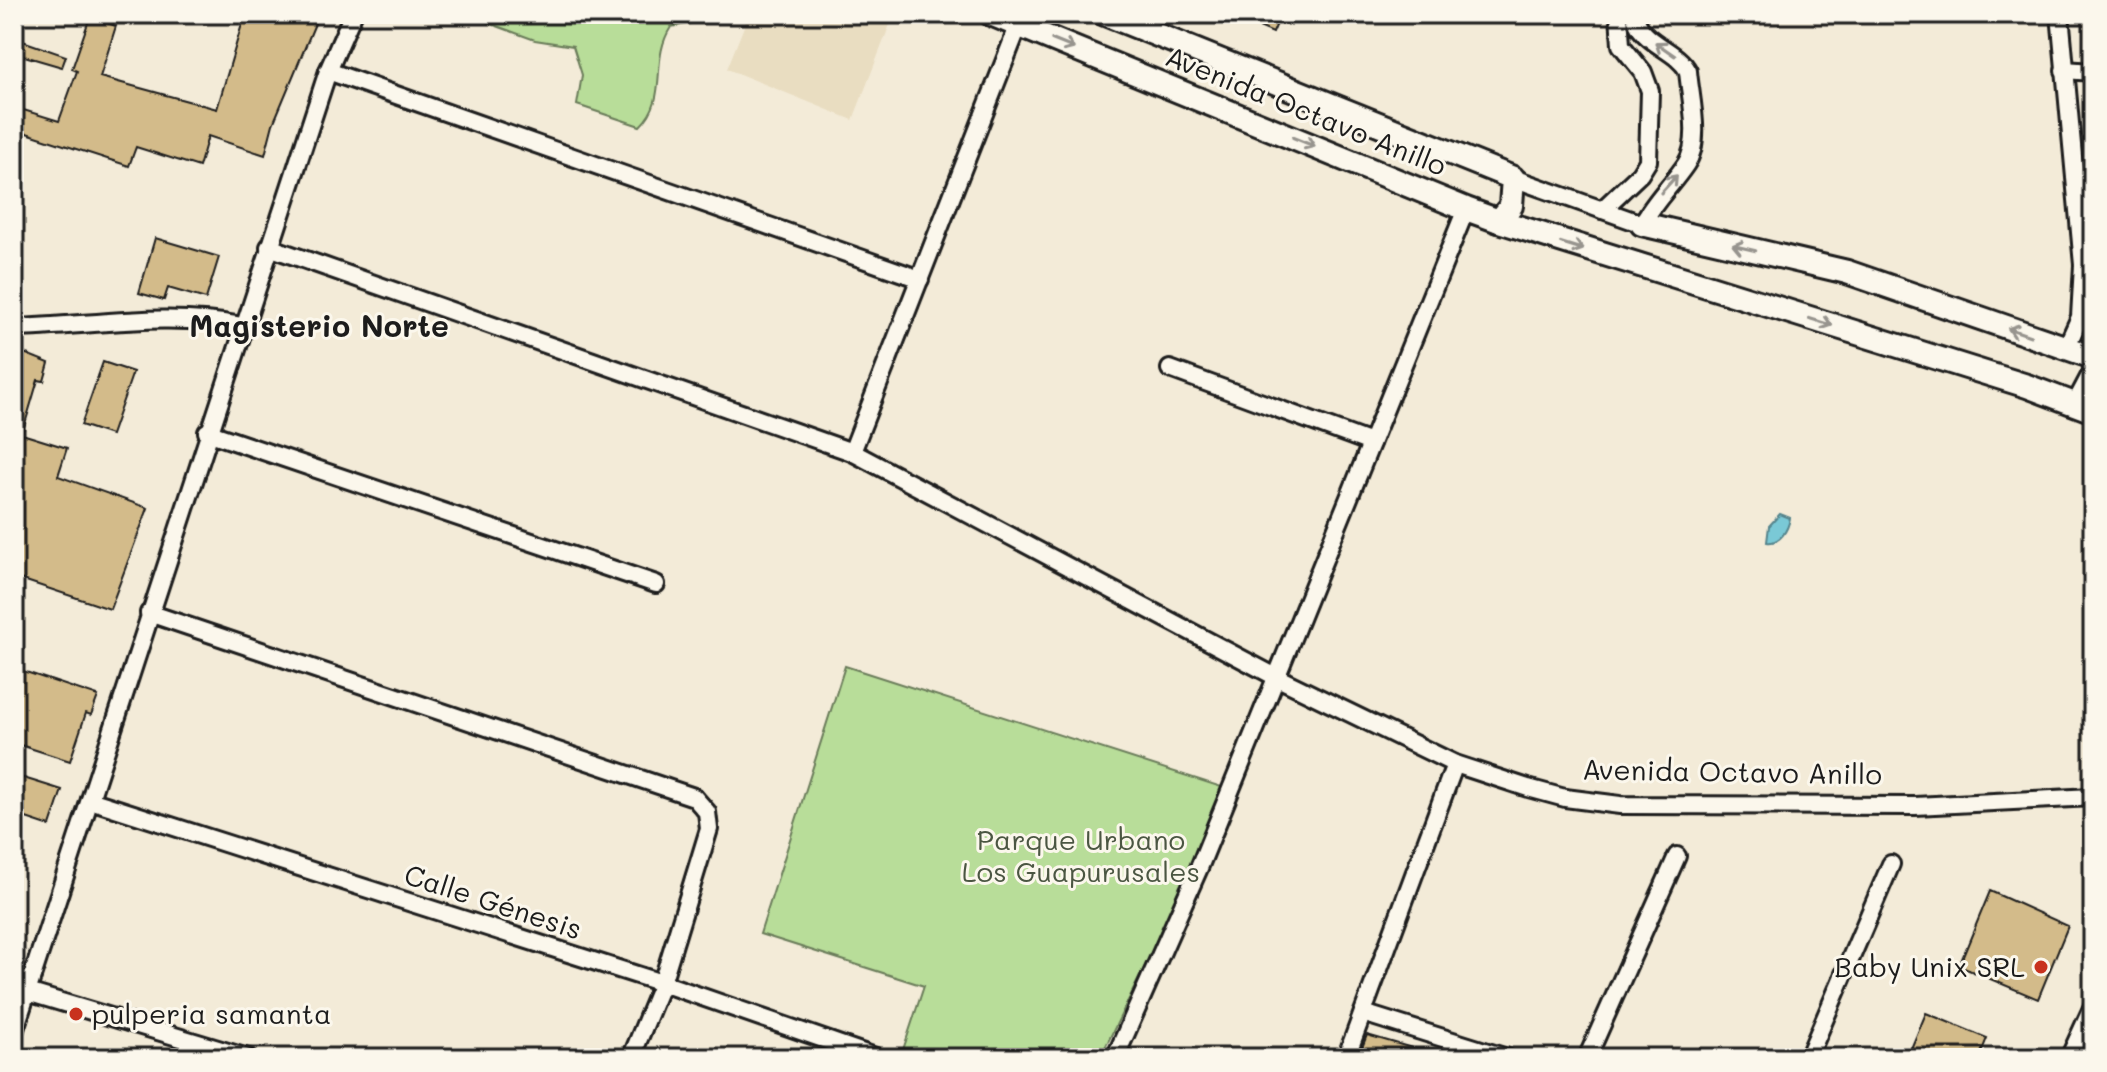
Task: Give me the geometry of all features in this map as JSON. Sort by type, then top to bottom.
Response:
[{"type":"street","points":[[14,1032],[22,991],[90,800],[207,432],[328,71],[353,14]]},
{"type":"street","name":"Avenida Octavo Anillo","points":[[991,14],[1020,20],[1499,221],[2027,386],[2084,408]]},
{"type":"street","name":"Avenida Octavo Anillo","points":[[1105,14],[1513,178]]},
{"type":"street","points":[[1602,210],[1640,174],[1648,161],[1650,91],[1643,72],[1621,45],[1619,14]]},
{"type":"street","points":[[1635,14],[1642,32],[1683,61],[1688,71],[1694,143],[1688,162],[1653,202],[1642,224]]},
{"type":"street","points":[[2060,14],[2088,266],[2080,317],[2066,348]]},
{"type":"street","points":[[852,452],[1020,20]]},
{"type":"street","points":[[2064,70],[2093,72]]},
{"type":"street","points":[[328,71],[920,279]]},
{"type":"street","points":[[1499,221],[1511,206],[1513,178],[1642,224],[1847,272],[2093,357]]},
{"type":"street","name":"Avenida Octavo Anillo","points":[[1466,209],[1276,677],[1455,764],[1565,798],[1620,805],[1915,806],[2093,797]]},
{"type":"street","points":[[269,247],[852,452],[1276,677],[1199,868],[1115,1058]]},
{"type":"street","points":[[14,328],[135,318],[205,319],[243,326]]},
{"type":"street","points":[[1170,369],[1371,443]]},
{"type":"street","points":[[2084,408],[2093,370]]},
{"type":"street","points":[[207,432],[656,584]]},
{"type":"street","points":[[149,613],[694,797],[707,812],[709,829],[662,983],[631,1058]]},
{"type":"street","points":[[1346,1058],[1455,764]]},
{"type":"street","name":"Calle Génesis","points":[[90,800],[662,983],[878,1058]]},
{"type":"street","points":[[1587,1058],[1677,856]]},
{"type":"street","points":[[1808,1058],[1891,864]]},
{"type":"street","points":[[22,991],[248,1058]]},
{"type":"street","points":[[2069,1058],[2093,1006]]},
{"type":"street","points":[[1363,1013],[1507,1058]]},
{"type":"shaded area","points":[[749,14],[894,14],[853,120],[727,69]]},
{"type":"green space","points":[[464,14],[710,14],[706,20],[671,27],[661,53],[654,103],[640,126],[577,105],[582,75],[573,46],[535,40]]},
{"type":"green space","name":"Parque Urbano Los Guapurusales","points":[[845,666],[1231,790],[1100,1058],[901,1056],[924,986],[760,934]]},
{"type":"water","points":[[1780,514],[1790,518],[1787,527],[1779,538],[1767,542],[1769,526]]},
{"type":"building","points":[[245,14],[319,14],[273,124],[265,155],[208,136],[199,167],[136,147],[129,166],[14,129],[14,107],[59,121],[77,71],[72,69],[90,17],[116,26],[100,77],[217,109]]},
{"type":"building","points":[[1229,14],[1281,14],[1273,33]]},
{"type":"building","points":[[14,38],[66,56],[62,67],[14,53]]},
{"type":"building","points":[[155,238],[219,257],[206,299],[168,288],[164,300],[139,293]]},
{"type":"building","points":[[24,353],[49,363],[44,381],[38,380],[22,434],[67,448],[58,476],[148,508],[110,609],[14,577],[14,360],[20,362]]},
{"type":"building","points":[[103,362],[133,372],[111,435],[81,425]]},
{"type":"building","points":[[14,668],[98,696],[91,715],[86,713],[70,761],[14,743]]},
{"type":"building","points":[[14,775],[62,790],[50,826],[14,814]]},
{"type":"building","points":[[1990,891],[2068,926],[2038,999],[1959,966]]},
{"type":"building","points":[[1926,1013],[1987,1038],[1979,1058],[1907,1058]]},
{"type":"building","points":[[1367,1035],[1433,1054],[1432,1058],[1358,1058]]},
{"type":"place","name":"Baby Unix SRL","points":[[2041,967]]},
{"type":"place","name":"pulperia samanta","points":[[76,1014]]},
{"type":"district","name":"Magisterio Norte","points":[[319,327]]}]
